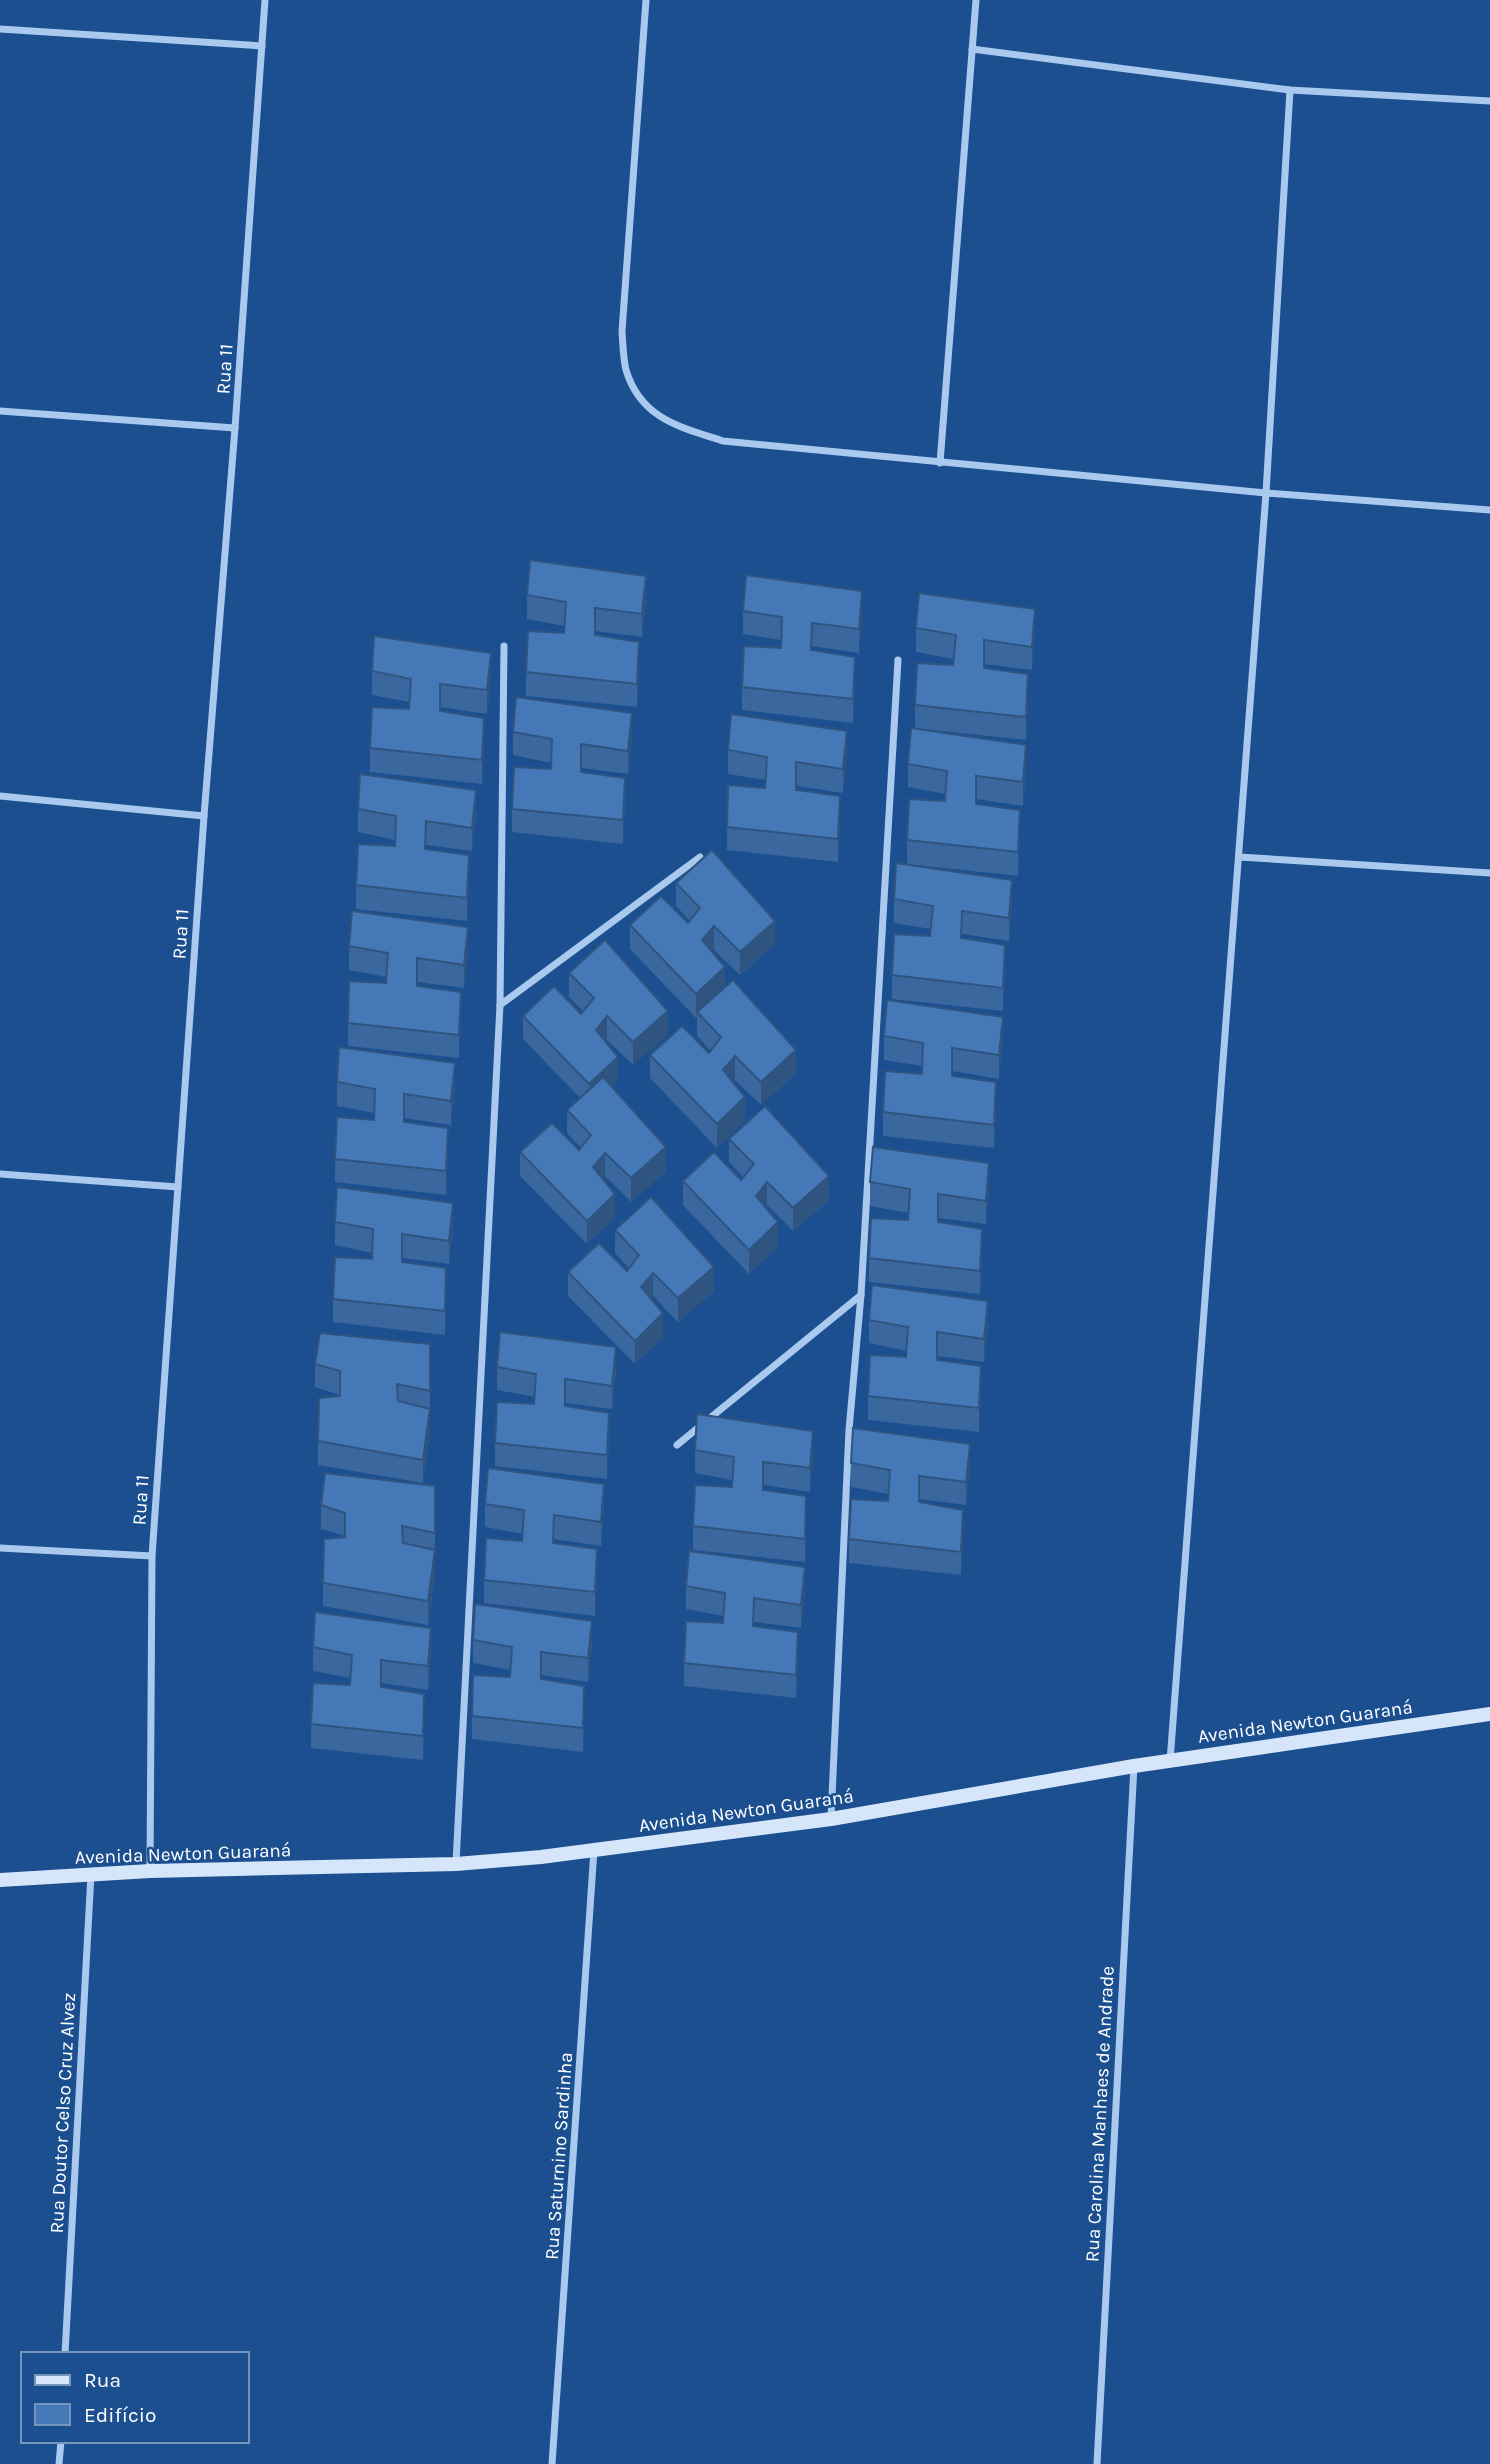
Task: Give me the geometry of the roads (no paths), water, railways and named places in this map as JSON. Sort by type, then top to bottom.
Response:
[{"type":"main road","name":"Avenida Newton Guaraná","points":[[0,1880],[150,1871],[456,1864],[594,1850],[831,1819],[1134,1766],[1490,1714]]},
{"type":"street","name":"Rua 11","points":[[150,1871],[152,1556],[265,0]]},
{"type":"street","points":[[646,0],[622,331],[626,369],[640,400],[671,424],[723,441],[1266,494],[1490,510]]},
{"type":"street","points":[[940,463],[976,0]]},
{"type":"street","points":[[0,29],[262,46]]},
{"type":"street","points":[[972,49],[1290,90],[1490,101]]},
{"type":"street","points":[[1170,1761],[1266,494],[1290,90]]},
{"type":"street","points":[[0,411],[235,428]]},
{"type":"street","points":[[456,1864],[500,1005],[504,646]]},
{"type":"street","points":[[831,1819],[849,1430],[861,1296],[898,660]]},
{"type":"street","points":[[0,796],[204,816]]},
{"type":"street","points":[[500,1005],[700,857]]},
{"type":"street","points":[[1239,857],[1490,873]]},
{"type":"street","points":[[0,1174],[178,1187]]},
{"type":"street","points":[[677,1445],[861,1296]]},
{"type":"street","points":[[0,1548],[152,1556]]},
{"type":"street","name":"Rua Carolina Manhaes de Andrade","points":[[1097,2464],[1134,1766]]},
{"type":"street","name":"Rua Saturnino Sardinha","points":[[552,2464],[594,1850]]},
{"type":"street","name":"Rua Doutor Celso Cruz Alvez","points":[[65,2352],[91,1874]]},
{"type":"street","points":[[60,2464],[61,2443]]}]
